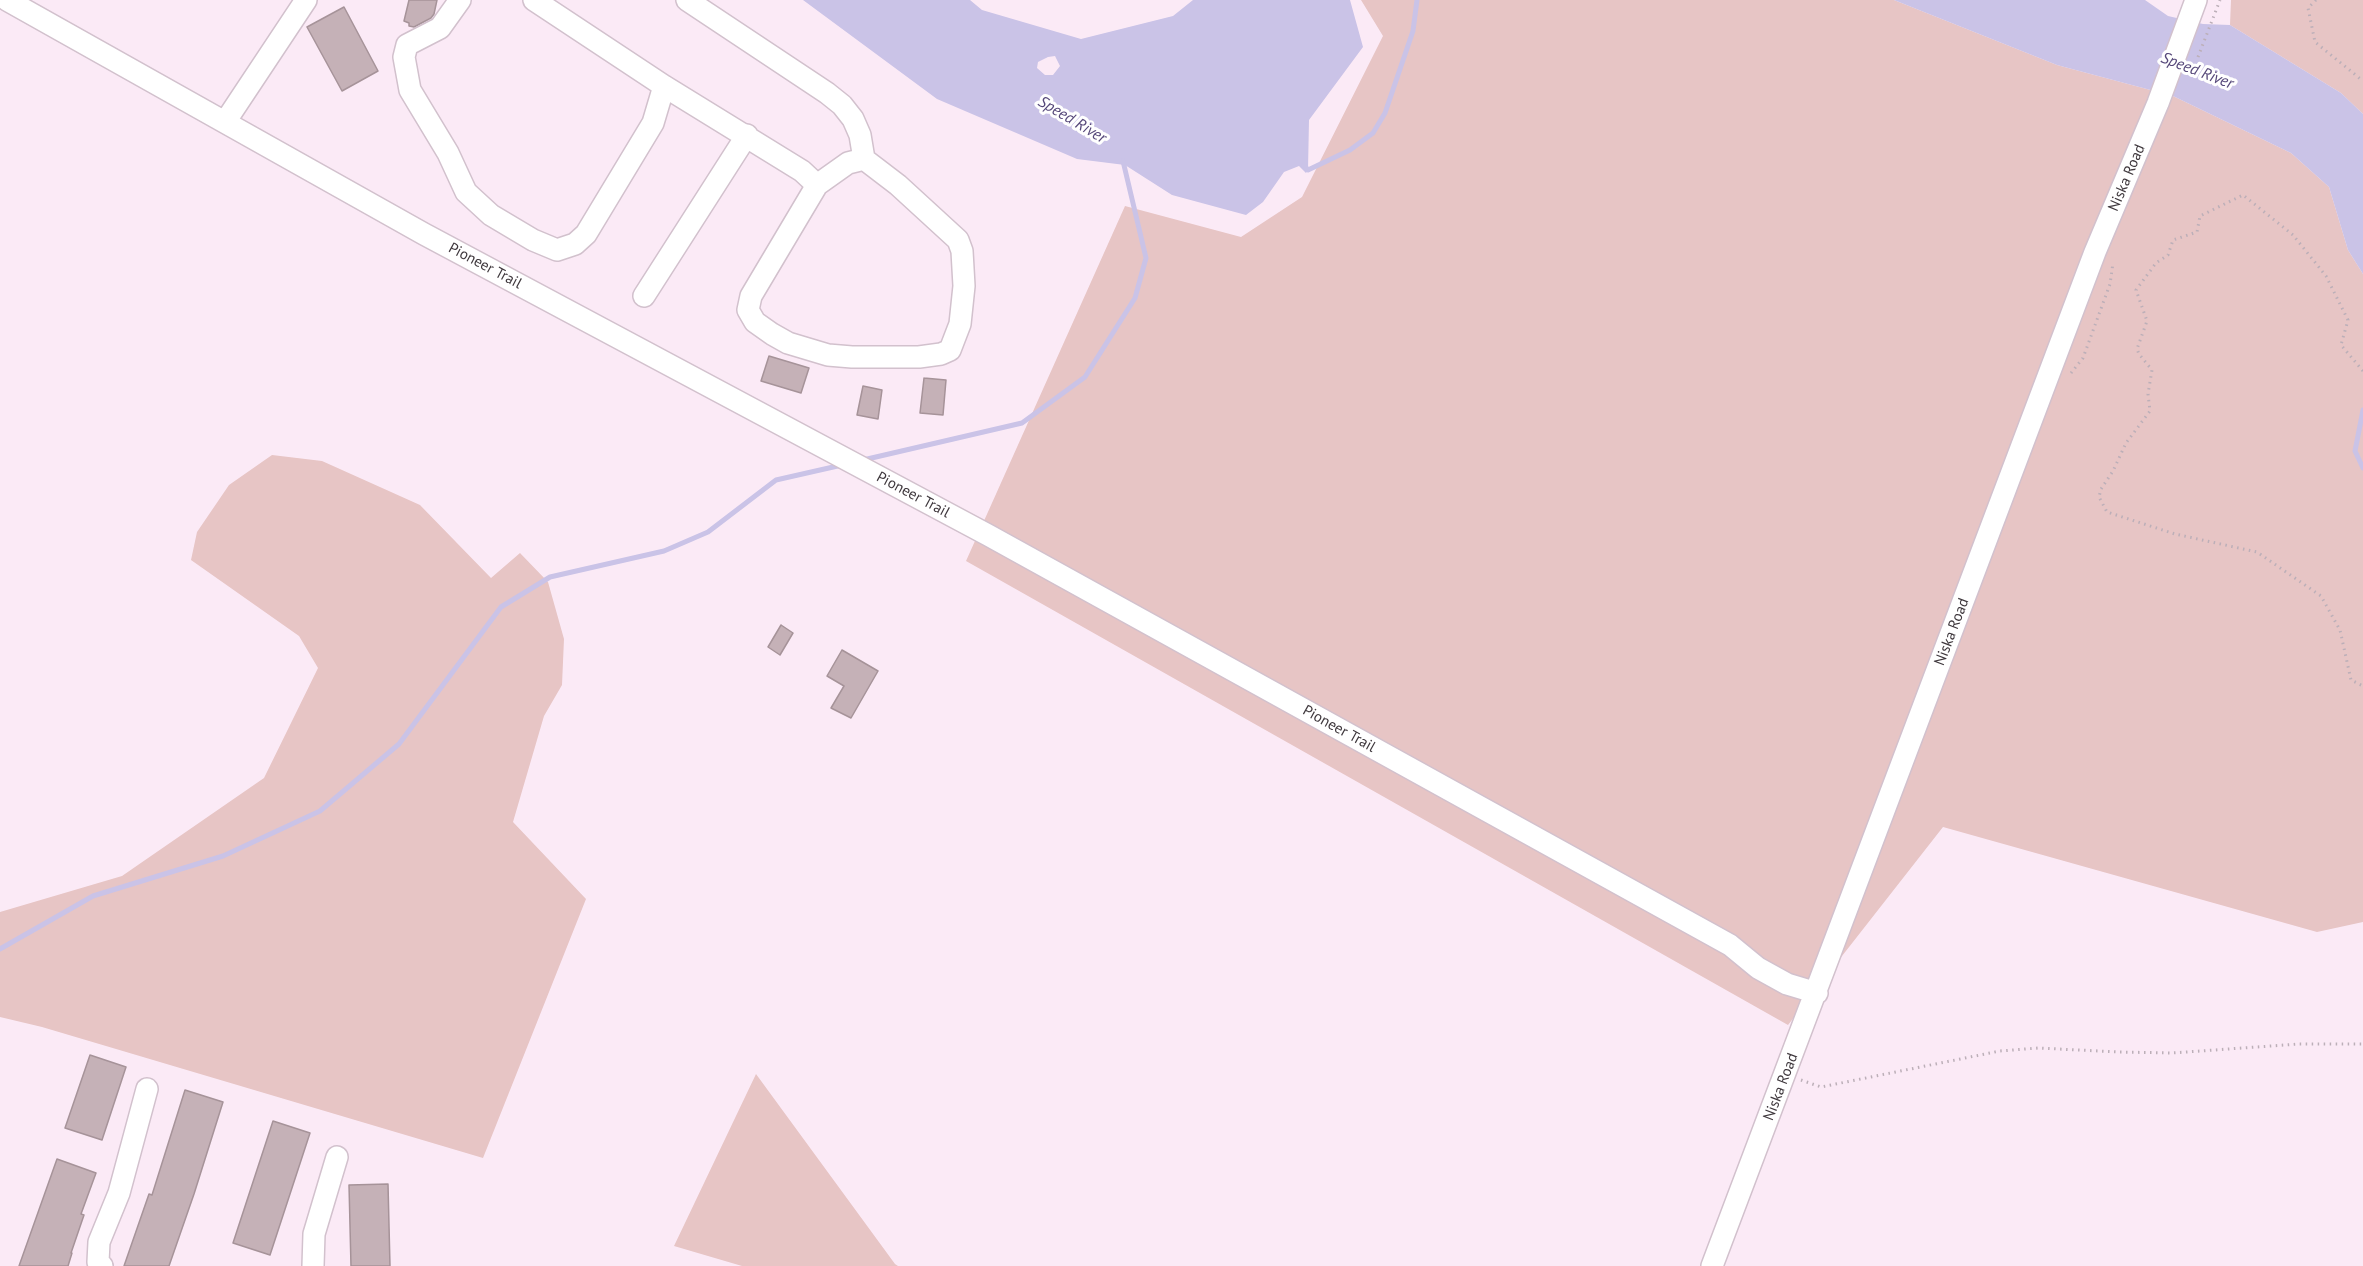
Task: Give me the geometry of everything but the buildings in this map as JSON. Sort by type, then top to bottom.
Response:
[{"type":"street","name":"Pioneer Trail","points":[[7,0],[424,234],[988,535],[1730,945],[1758,968],[1787,984],[1817,993]]},
{"type":"street","points":[[225,122],[306,0]]},
{"type":"street","points":[[460,0],[440,28],[407,45],[404,57],[410,90],[448,153],[466,192],[491,215],[532,240],[557,250],[575,244],[586,234],[652,123],[664,86]]},
{"type":"street","points":[[534,0],[664,86],[747,135],[802,171],[817,185]]},
{"type":"street","points":[[687,0],[818,86],[842,105],[853,119],[860,135],[864,159],[898,185],[958,240],[962,251],[964,286],[960,324],[950,350],[941,354],[919,357],[828,355],[788,343],[755,322],[748,310],[751,296],[817,185],[848,163],[864,159]]},
{"type":"street","name":"Niska Road","points":[[1712,1266],[2095,252],[2158,103],[2196,0]]},
{"type":"street","points":[[644,296],[747,135]]},
{"type":"street","points":[[102,1266],[98,1262],[99,1242],[119,1193],[147,1089]]},
{"type":"street","points":[[313,1266],[314,1234],[337,1157]]},
{"type":"path","points":[[2217,7],[2220,0]]},
{"type":"path","points":[[2316,0],[2308,8],[2316,42],[2363,81]]},
{"type":"path","points":[[2363,371],[2341,345],[2348,320],[2326,276],[2293,235],[2243,195],[2200,216],[2197,232],[2173,240],[2168,255],[2156,263],[2136,290],[2147,321],[2137,349],[2152,370],[2148,394],[2150,411],[2126,443],[2099,497],[2106,512],[2175,534],[2257,552],[2320,596],[2340,630],[2351,680],[2363,686]]},
{"type":"path","points":[[1786,1075],[1821,1087],[2000,1051],[2038,1048],[2172,1053],[2299,1044],[2363,1044]]},
{"type":"shaded area","points":[[1361,0],[1894,0],[2057,65],[2173,96],[2291,153],[2329,187],[2348,250],[2363,274],[2363,922],[2317,932],[1943,827],[1788,1025],[966,561],[1125,206],[1241,237],[1302,197],[1383,36]]},
{"type":"shaded area","points":[[2231,0],[2363,0],[2363,114],[2341,93],[2230,25]]},
{"type":"shaded area","points":[[272,455],[322,461],[420,505],[491,578],[520,553],[548,582],[564,639],[562,685],[544,716],[513,822],[586,899],[483,1158],[42,1027],[0,1017],[0,912],[122,876],[264,778],[318,668],[299,636],[191,560],[197,532],[229,485]]},
{"type":"shaded area","points":[[756,1074],[898,1266],[742,1266],[674,1246]]},
{"type":"water","name":"Speed River","points":[[803,0],[970,0],[982,10],[1081,39],[1173,16],[1193,0],[1350,0],[1363,47],[1309,120],[1308,170],[1306,173],[1299,166],[1284,172],[1263,202],[1246,215],[1172,195],[1125,165],[1077,159],[937,99]],"holes":[[[1055,56],[1060,66],[1053,75],[1045,75],[1037,68],[1038,62]]]},
{"type":"water","name":"Speed River","points":[[1894,0],[2145,0],[2168,16],[2203,24],[2230,25],[2341,93],[2363,114],[2363,274],[2348,250],[2329,187],[2291,153],[2173,96],[2057,65]]},
{"type":"waterway","points":[[1304,165],[1308,170],[1350,150],[1373,133],[1385,113],[1413,31],[1417,0]]},
{"type":"waterway","points":[[863,460],[1022,423],[1085,377],[1135,298],[1146,258],[1123,161]]},
{"type":"waterway","points":[[2363,410],[2355,451],[2363,468]]},
{"type":"waterway","points":[[0,949],[93,896],[223,856],[320,811],[399,744],[501,607],[550,577],[664,551],[708,532],[776,480],[842,465]]}]
